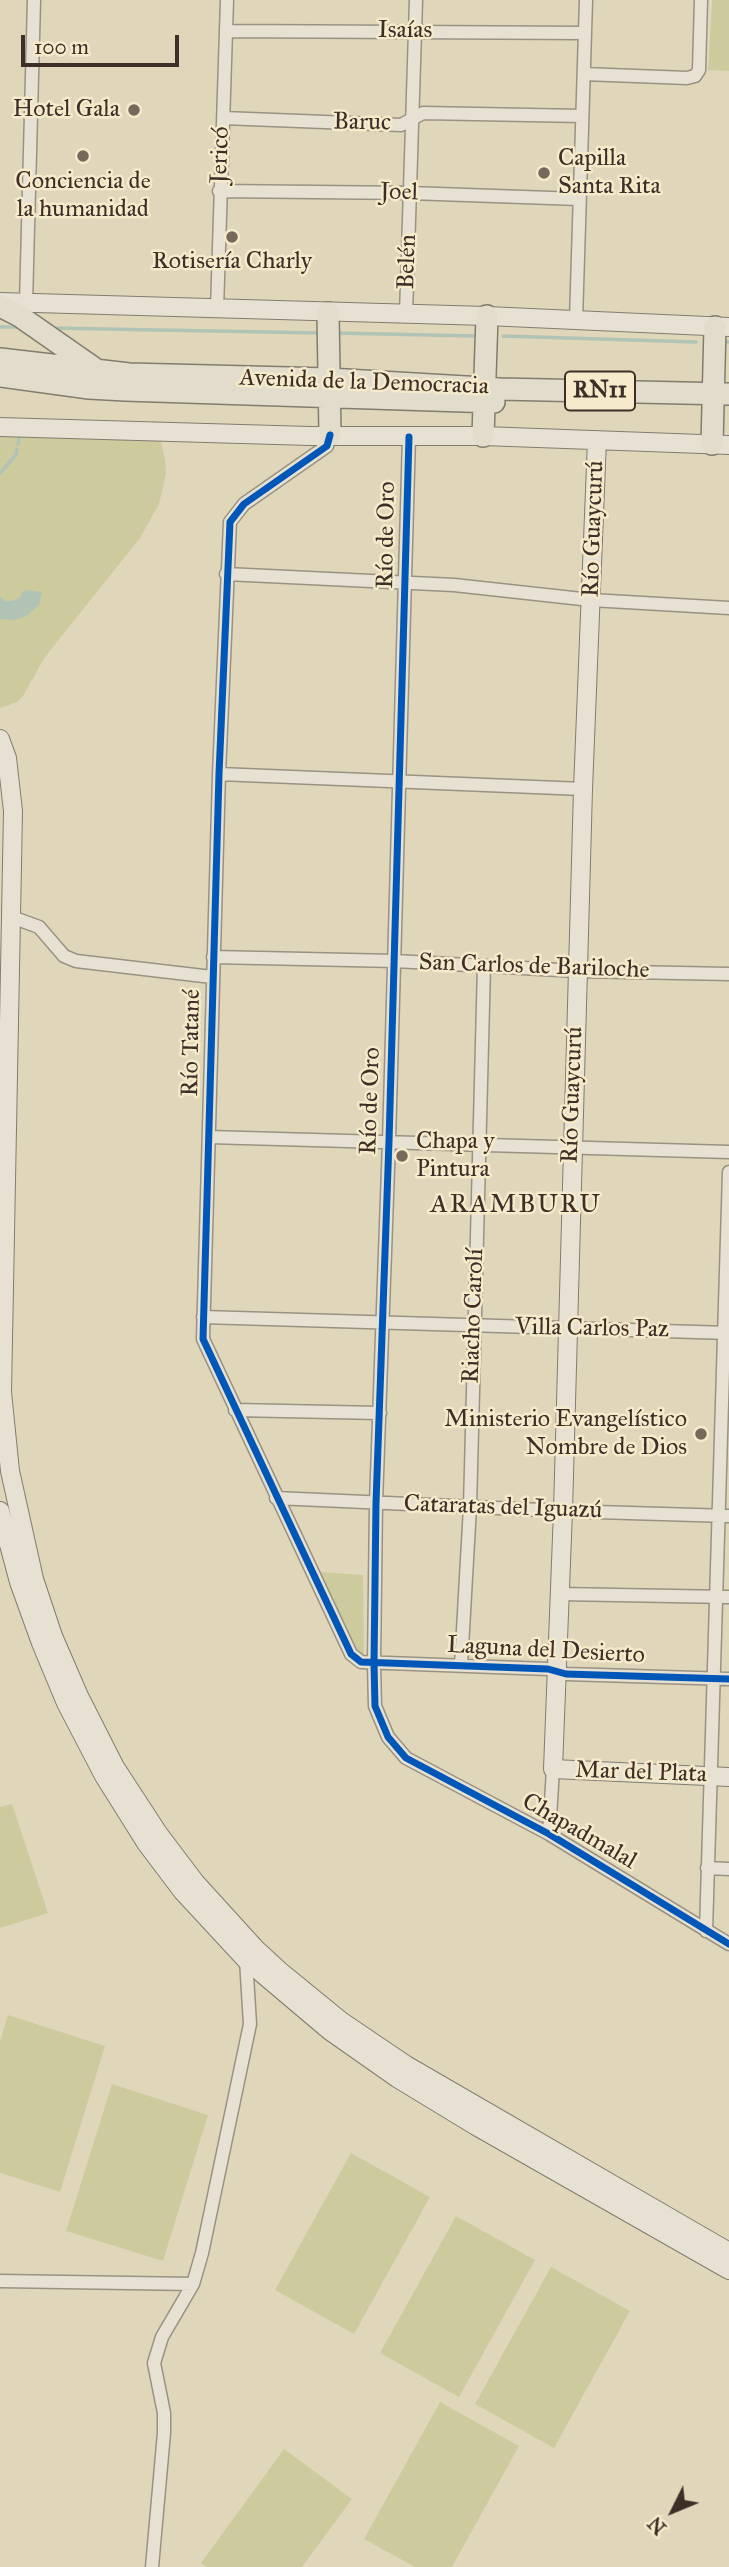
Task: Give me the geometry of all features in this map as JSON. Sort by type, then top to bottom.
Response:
[{"type":"highway","points":[[0,304],[33,320],[98,371]]},
{"type":"highway","points":[[328,313],[330,435]]},
{"type":"highway","points":[[484,436],[487,316]]},
{"type":"highway","points":[[721,445],[722,327]]},
{"type":"highway","name":"Avenida de la Democracia","points":[[0,359],[129,374],[328,387],[404,400],[486,394],[722,401]]},
{"type":"highway","name":"Avenida de la Democracia","points":[[0,376],[125,390],[328,387]]},
{"type":"highway","points":[[0,392],[29,381]]},
{"type":"street","points":[[34,0],[33,320],[217,309],[487,316],[722,327]]},
{"type":"street","name":"Jericó","points":[[217,309],[227,0]]},
{"type":"street","name":"Belén","points":[[406,314],[416,0]]},
{"type":"street","points":[[576,320],[586,0]]},
{"type":"street","points":[[584,74],[687,78],[695,76],[699,70],[702,0]]},
{"type":"street","name":"Isaías","points":[[226,31],[585,33]]},
{"type":"street","name":"Baruc","points":[[223,118],[401,124],[423,113],[582,116]]},
{"type":"street","name":"Joel","points":[[219,191],[410,193],[579,199]]},
{"type":"street","points":[[0,427],[277,435],[484,436],[721,445]]},
{"type":"street","name":"Río Tatané","points":[[330,435],[327,446],[244,504],[230,522],[212,976],[203,1339],[351,1654],[367,1663]]},
{"type":"street","name":"Río de Oro","points":[[406,1758],[388,1737],[375,1706],[367,1663],[383,1324],[408,436]]},
{"type":"street","name":"Río Guaycurú","points":[[549,1834],[563,1511],[571,1147],[597,440]]},
{"type":"street","points":[[226,574],[454,585],[591,600],[729,608]]},
{"type":"street","points":[[0,739],[7,758],[13,811],[6,929],[2,1392],[10,1471],[34,1579],[53,1636],[79,1696],[115,1767],[158,1833],[195,1882],[255,1948],[341,2021],[406,2065],[729,2252]]},
{"type":"street","points":[[219,774],[583,789]]},
{"type":"street","points":[[6,929],[39,927],[64,956],[76,961],[212,976]]},
{"type":"street","name":"San Carlos de Bariloche","points":[[213,957],[729,974]]},
{"type":"street","name":"Riacho Carolí","points":[[461,1665],[470,1507],[484,966]]},
{"type":"street","points":[[209,1138],[729,1152]]},
{"type":"street","points":[[706,1931],[710,1776],[723,1596],[729,1172]]},
{"type":"street","name":"Villa Carlos Paz","points":[[203,1317],[726,1333]]},
{"type":"street","points":[[235,1410],[380,1413]]},
{"type":"street","name":"Cataratas del Iguazú","points":[[276,1499],[724,1516]]},
{"type":"street","points":[[0,1511],[19,1582],[41,1643],[66,1703],[104,1776],[146,1843],[183,1892],[246,1961],[330,2031],[397,2078],[729,2270]]},
{"type":"street","points":[[560,1594],[723,1596]]},
{"type":"street","name":"Laguna del Desierto","points":[[367,1663],[548,1668],[566,1674],[729,1679]]},
{"type":"street","name":"Chapadmalal","points":[[406,1758],[549,1834],[729,1944]]},
{"type":"street","name":"Mar del Plata","points":[[553,1769],[729,1777]]},
{"type":"street","points":[[707,1868],[729,1869]]},
{"type":"street","points":[[152,2567],[164,2433],[164,2413],[154,2363],[162,2337],[193,2284],[202,2253],[250,2024],[246,1961]]},
{"type":"street","points":[[0,2281],[193,2284]]},
{"type":"shaded area","points":[[712,0],[729,0],[729,71],[708,70]]},
{"type":"shaded area","points":[[0,434],[160,439],[166,474],[159,504],[140,538],[45,657],[23,696],[17,702],[0,708]]},
{"type":"shaded area","points":[[24,590],[42,592],[39,605],[28,615],[16,620],[0,619],[0,597],[13,601],[20,597]]},
{"type":"shaded area","points":[[320,1572],[363,1575],[364,1655],[356,1651],[349,1640]]},
{"type":"shaded area","points":[[12,1804],[48,1913],[0,1928],[0,1807]]},
{"type":"shaded area","points":[[8,2015],[105,2046],[60,2192],[0,2173],[0,2041]]},
{"type":"shaded area","points":[[112,2084],[208,2115],[163,2261],[66,2231]]},
{"type":"shaded area","points":[[351,2153],[430,2197],[354,2334],[275,2290]]},
{"type":"shaded area","points":[[456,2216],[535,2260],[459,2397],[380,2353]]},
{"type":"shaded area","points":[[551,2267],[630,2311],[554,2448],[475,2404]]},
{"type":"shaded area","points":[[440,2402],[519,2446],[452,2567],[415,2567],[364,2539]]},
{"type":"shaded area","points":[[284,2449],[352,2499],[302,2567],[207,2567],[201,2563]]},
{"type":"waterway","points":[[0,327],[19,327]]},
{"type":"waterway","points":[[51,328],[320,333]]},
{"type":"waterway","points":[[336,333],[474,336]]},
{"type":"waterway","points":[[503,336],[696,342]]},
{"type":"waterway","points":[[18,444],[20,434]]},
{"type":"waterway","points":[[0,473],[16,455],[17,449]]},
{"type":"cycle path","points":[[330,435],[327,446],[244,504],[230,522],[219,774],[203,1339],[351,1654],[361,1662],[548,1669],[566,1674],[729,1679]]},
{"type":"cycle path","points":[[409,437],[376,1503],[375,1706],[388,1737],[406,1758],[549,1834],[729,1944]]},
{"type":"place","name":"Hotel Gala","points":[[134,110]]},
{"type":"place","name":"Conciencia de la humanidad","points":[[83,156]]},
{"type":"place","name":"Capilla Santa Rita","points":[[544,173]]},
{"type":"place","name":"Rotisería Charly","points":[[232,237]]},
{"type":"place","name":"Chapa y Pintura","points":[[402,1156]]},
{"type":"place","name":"Ministerio Evangelístico Nombre de Dios","points":[[701,1434]]},
{"type":"district","name":"ARAMBURU","points":[[516,1206]]}]
